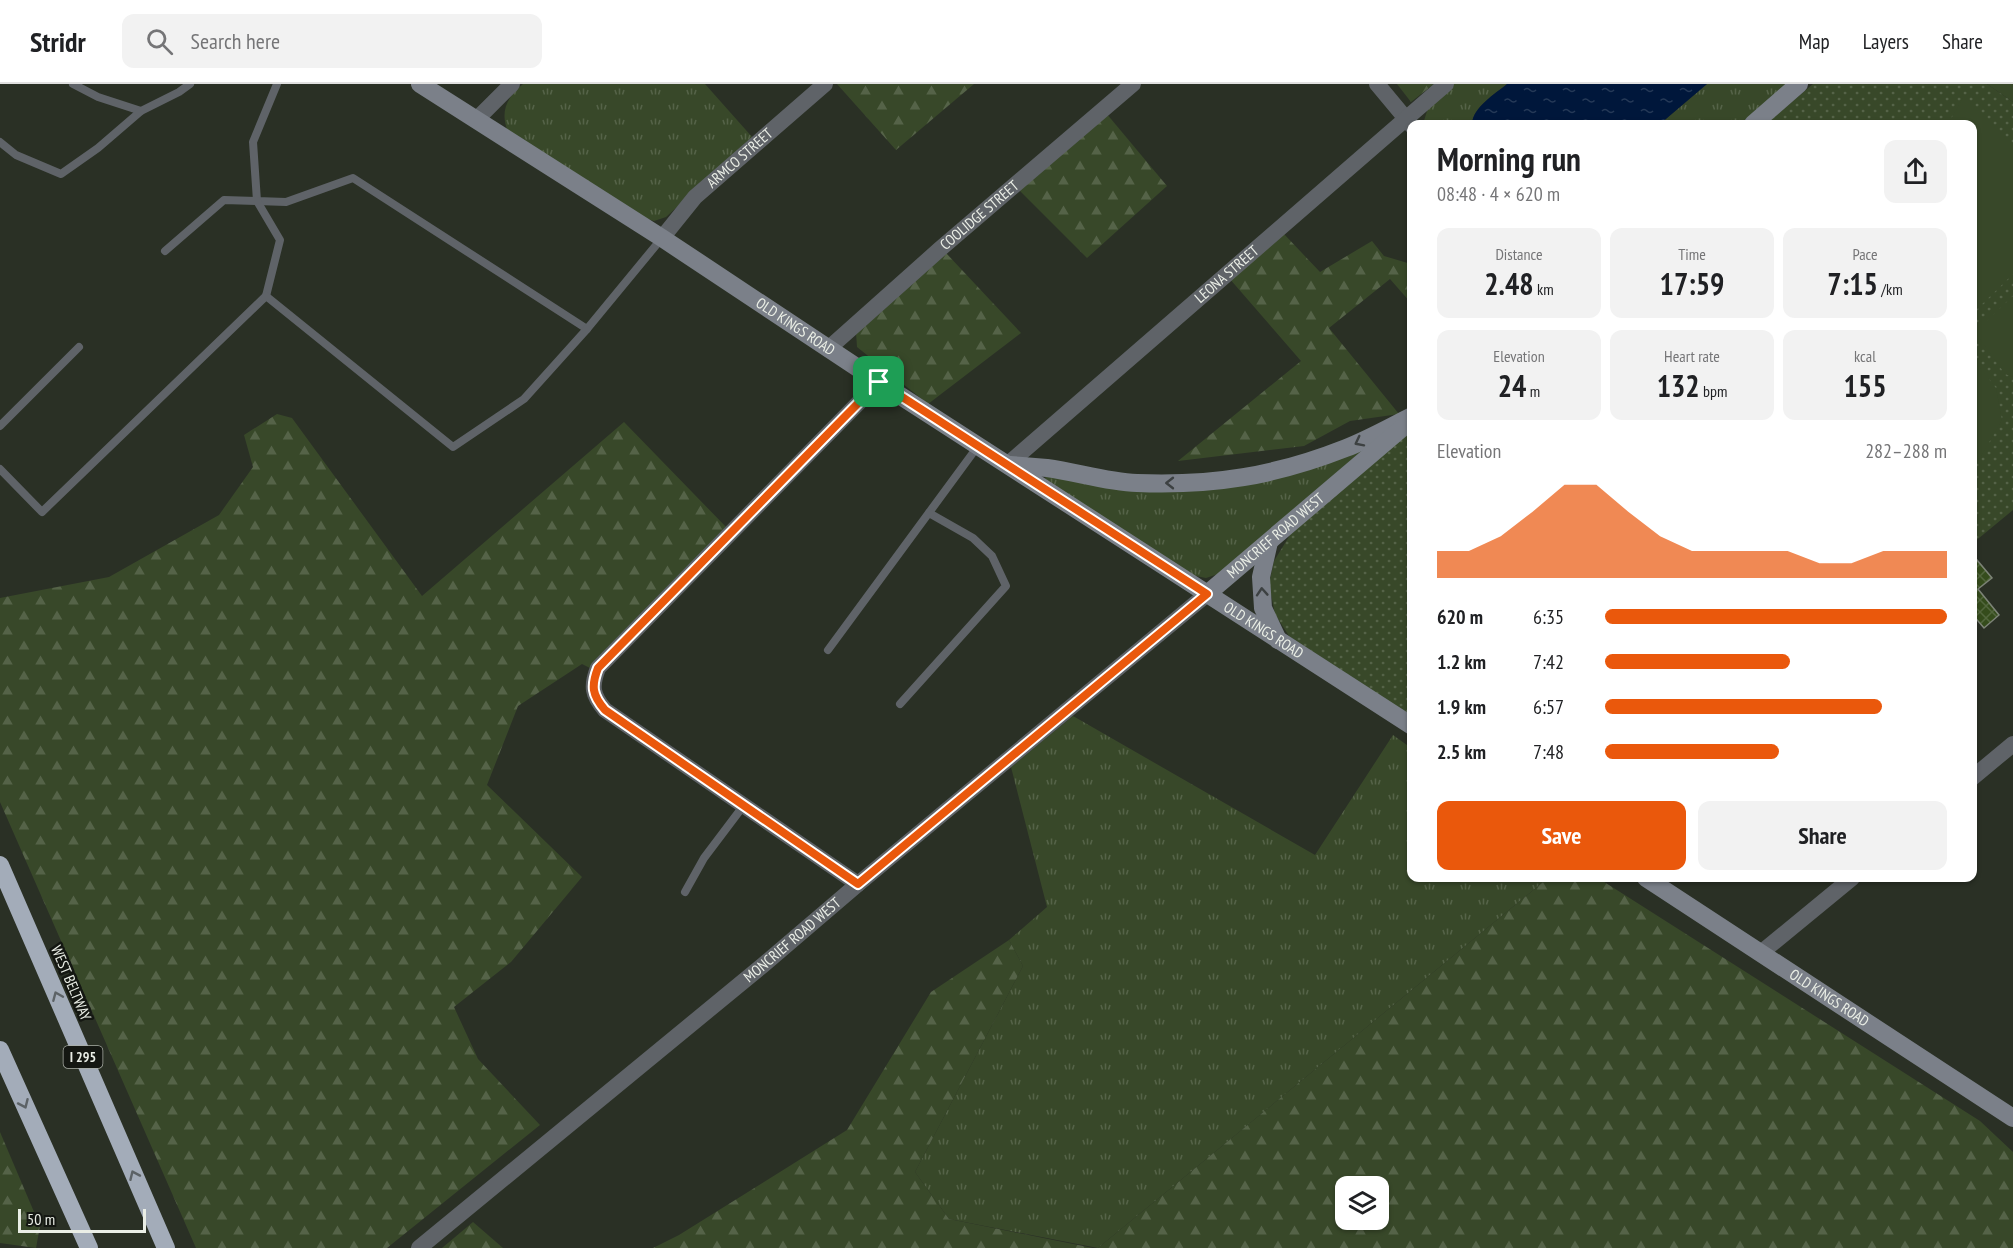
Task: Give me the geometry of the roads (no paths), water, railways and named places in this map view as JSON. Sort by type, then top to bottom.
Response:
[{"type":"highway","name":"WEST BELTWAY","points":[[0,865],[166,1248]]},
{"type":"highway","points":[[0,1050],[89,1248]]},
{"type":"street","name":"OLD KINGS ROAD","points":[[420,84],[662,238],[1006,465],[1407,723]]},
{"type":"street","points":[[476,120],[512,84]]},
{"type":"street","name":"ARMCO STREET","points":[[662,238],[694,197],[825,84]]},
{"type":"street","name":"COOLIDGE STREET","points":[[828,349],[940,249],[1133,84]]},
{"type":"street","points":[[1377,84],[1407,121]]},
{"type":"street","name":"LEONA STREET","points":[[1412,120],[1446,84]]},
{"type":"street","points":[[1758,120],[1799,84]]},
{"type":"street","name":"LEONA STREET","points":[[1006,465],[1407,125]]},
{"type":"street","points":[[858,884],[605,710],[593,692],[593,681],[598,668],[879,382]]},
{"type":"street","points":[[1006,465],[1048,468],[1135,483],[1238,480],[1292,468],[1348,447],[1407,420]]},
{"type":"street","name":"MONCRIEF ROAD WEST","points":[[419,1248],[762,966],[1269,542],[1407,422]]},
{"type":"street","points":[[1269,542],[1261,576],[1263,608],[1278,640]]},
{"type":"street","points":[[1977,774],[2013,744]]},
{"type":"street","name":"OLD KINGS ROAD","points":[[1652,882],[2013,1118]]},
{"type":"street","points":[[1762,952],[1847,882]]},
{"type":"lane","points":[[74,84],[98,97],[141,111]]},
{"type":"lane","points":[[0,142],[16,155],[61,174],[98,148],[141,111],[190,84]]},
{"type":"lane","points":[[0,469],[42,512],[267,296],[280,240],[257,201],[253,142],[277,84]]},
{"type":"lane","points":[[165,251],[224,200],[286,202],[352,178],[587,329]]},
{"type":"lane","points":[[267,296],[453,447],[524,399],[587,329],[662,238]]},
{"type":"lane","points":[[0,426],[79,347]]},
{"type":"lane","points":[[828,650],[978,446]]},
{"type":"lane","points":[[900,704],[1006,586],[992,556],[973,538],[929,513]]},
{"type":"lane","points":[[685,892],[704,858],[744,805]]},
{"type":"water","points":[[1507,84],[1707,84],[1665,120],[1473,120],[1476,112]]}]
